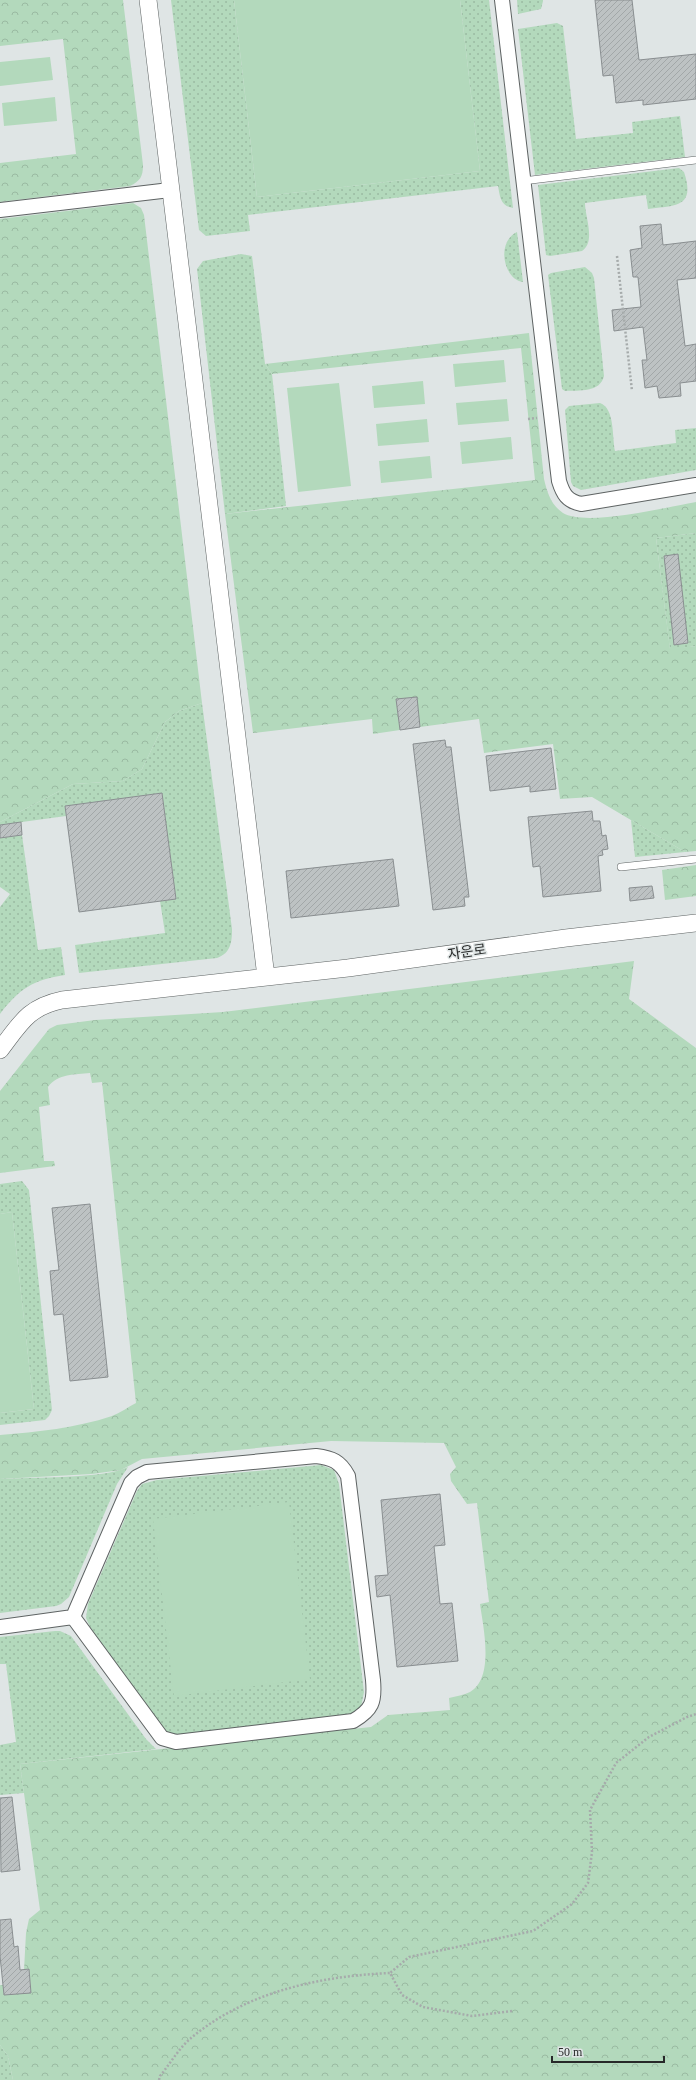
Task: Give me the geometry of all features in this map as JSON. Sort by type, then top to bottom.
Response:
[{"type":"street","points":[[148,0],[266,977]]},
{"type":"street","points":[[502,0],[559,480],[563,493],[572,502],[581,504],[696,484]]},
{"type":"street","points":[[0,210],[170,190]]},
{"type":"street","name":"자운로","points":[[0,1050],[28,1015],[38,1007],[50,1002],[78,997],[266,977],[696,923]]},
{"type":"street","points":[[316,1456],[329,1458],[343,1466],[348,1476],[373,1680],[374,1693],[371,1706],[364,1714],[353,1721],[176,1742],[168,1741],[162,1738],[73,1617],[131,1483],[137,1477],[147,1472],[316,1456]]},
{"type":"street","points":[[0,1627],[73,1617]]},
{"type":"lane","points":[[523,181],[696,160]]},
{"type":"lane","points":[[622,867],[696,859]]},
{"type":"path","points":[[617,256],[632,391]]},
{"type":"path","points":[[528,419],[542,417]]},
{"type":"path","points":[[159,2080],[160,2076],[190,2038],[218,2019],[253,2000],[307,1982],[358,1974],[390,1973],[410,1957],[533,1931],[572,1904],[588,1883],[592,1852],[590,1810],[616,1763],[649,1737],[687,1716],[696,1714]]},
{"type":"path","points":[[390,1973],[402,1995],[423,2007],[472,2016],[512,2011]]},
{"type":"green space","points":[[0,0],[123,0],[143,165],[142,176],[136,182],[130,186],[0,202],[0,163],[76,154],[63,39],[0,46]]},
{"type":"green space","points":[[171,0],[234,0],[257,197],[480,171],[460,0],[489,0],[513,208],[503,203],[498,186],[248,215],[250,231],[206,236],[199,230]]},
{"type":"green space","points":[[234,0],[460,0],[480,171],[257,197]]},
{"type":"green space","points":[[517,0],[543,1],[541,9],[518,14]]},
{"type":"green space","points":[[557,23],[563,26],[576,139],[633,133],[632,122],[680,116],[685,157],[535,175],[518,29]]},
{"type":"green space","points":[[50,57],[53,80],[0,86],[0,62]]},
{"type":"green space","points":[[55,97],[57,121],[4,126],[2,103]]},
{"type":"green space","points":[[679,168],[684,172],[687,184],[685,198],[681,202],[667,207],[648,209],[646,195],[585,203],[589,229],[586,247],[582,251],[550,256],[546,255],[538,185]]},
{"type":"green space","points":[[133,203],[141,208],[144,215],[202,703],[179,711],[165,722],[142,769],[123,781],[73,784],[0,822],[0,219]]},
{"type":"green space","points":[[517,232],[523,282],[516,279],[511,274],[505,260],[504,251],[506,244],[510,237]]},
{"type":"green space","points":[[241,254],[252,256],[265,364],[272,374],[286,506],[225,514],[197,269],[203,261]]},
{"type":"green space","points":[[585,267],[592,273],[594,278],[604,376],[602,381],[594,388],[588,390],[565,391],[562,389],[548,275],[551,273]]},
{"type":"green space","points":[[529,333],[544,479],[550,498],[555,506],[563,513],[574,517],[589,518],[627,515],[696,502],[696,533],[656,538],[670,649],[696,646],[696,851],[685,852],[592,797],[560,799],[553,744],[484,753],[479,719],[420,727],[416,697],[396,700],[400,730],[373,734],[372,719],[253,733],[225,514],[535,480],[521,348],[272,374],[265,364]]},
{"type":"green space","points":[[504,360],[506,382],[455,387],[453,364]]},
{"type":"green space","points":[[423,381],[425,404],[374,408],[372,386]]},
{"type":"green space","points":[[339,383],[351,486],[298,492],[287,388]]},
{"type":"green space","points":[[507,399],[509,421],[458,425],[456,403]]},
{"type":"green space","points":[[600,403],[605,406],[611,417],[615,451],[676,443],[675,430],[696,428],[696,470],[581,490],[573,486],[571,482],[565,410],[569,406]]},
{"type":"green space","points":[[427,419],[429,442],[378,446],[376,424]]},
{"type":"green space","points":[[511,437],[513,459],[462,464],[460,442]]},
{"type":"green space","points":[[430,456],[432,478],[381,483],[379,461]]},
{"type":"green space","points":[[696,533],[696,646],[670,650],[656,538]]},
{"type":"green space","points":[[202,703],[232,929],[230,946],[222,956],[217,958],[79,973],[75,945],[165,933],[160,901],[176,899],[162,793],[65,806],[66,816],[0,825],[0,822],[73,784],[123,781],[142,769],[165,722],[179,711]]},
{"type":"green space","points":[[631,820],[685,852],[635,857]]},
{"type":"green space","points":[[22,835],[38,950],[61,947],[65,975],[44,980],[28,987],[14,998],[0,1014],[0,907],[10,894],[0,887],[0,838]]},
{"type":"green space","points":[[696,865],[696,896],[665,900],[662,870]]},
{"type":"green space","points":[[634,961],[629,999],[696,1048],[696,2080],[13,2080],[8,2056],[0,2045],[0,1985],[3,1985],[4,1995],[31,1992],[29,1969],[24,1970],[26,1933],[29,1919],[40,1910],[20,1764],[371,1727],[388,1715],[450,1710],[449,1698],[470,1692],[478,1685],[483,1675],[486,1651],[480,1604],[489,1602],[477,1503],[467,1504],[451,1481],[450,1474],[456,1467],[444,1443],[331,1441],[142,1459],[121,1470],[92,1474],[0,1479],[0,1435],[42,1431],[85,1424],[112,1416],[136,1403],[102,1082],[92,1083],[90,1073],[62,1077],[52,1082],[48,1087],[50,1105],[39,1107],[44,1161],[54,1161],[55,1166],[0,1173],[0,1091],[49,1029],[57,1025],[95,1020],[223,1012]]},
{"type":"green space","points":[[22,1181],[29,1190],[52,1410],[45,1420],[0,1425],[0,1413],[34,1409],[12,1212],[0,1214],[0,1184]]},
{"type":"green space","points":[[12,1212],[34,1409],[0,1413],[0,1214]]},
{"type":"green space","points":[[321,1465],[334,1470],[339,1484],[364,1692],[361,1707],[351,1715],[179,1738],[166,1735],[90,1627],[86,1618],[88,1604],[137,1491],[142,1484],[157,1480]]},
{"type":"green space","points":[[128,1467],[117,1484],[69,1597],[61,1604],[56,1606],[0,1613],[0,1479],[85,1476],[117,1471]]},
{"type":"green space","points":[[289,1502],[310,1679],[174,1696],[153,1519]]},
{"type":"green space","points":[[60,1631],[71,1636],[146,1739],[156,1749],[20,1764],[24,1793],[0,1795],[0,1745],[16,1742],[6,1664],[0,1664],[0,1637]]},
{"type":"green space","points":[[0,2045],[8,2056],[13,2080],[0,2080]]},
{"type":"building","points":[[595,0],[632,0],[639,60],[696,54],[696,99],[643,105],[643,100],[616,103],[613,75],[603,76]]},
{"type":"building","points":[[661,224],[663,245],[696,241],[696,278],[677,280],[685,346],[696,344],[696,381],[680,383],[681,396],[659,398],[657,386],[645,388],[642,360],[647,360],[643,327],[614,331],[612,310],[641,307],[638,277],[633,277],[630,250],[642,248],[640,226]]},
{"type":"building","points":[[678,554],[688,643],[674,645],[664,556]]},
{"type":"building","points":[[417,697],[420,727],[400,730],[396,699]]},
{"type":"building","points":[[445,740],[446,747],[451,747],[469,897],[464,897],[465,906],[433,910],[413,744]]},
{"type":"building","points":[[551,748],[556,789],[530,792],[530,786],[490,791],[486,756]]},
{"type":"building","points":[[162,793],[176,899],[79,912],[65,806]]},
{"type":"building","points":[[592,811],[593,821],[600,821],[602,836],[606,835],[608,849],[602,850],[603,855],[598,856],[601,891],[543,897],[540,866],[533,867],[528,817]]},
{"type":"building","points":[[21,822],[22,835],[0,838],[0,825]]},
{"type":"building","points":[[393,859],[399,906],[291,918],[286,871]]},
{"type":"building","points":[[652,886],[654,898],[630,901],[629,888]]},
{"type":"building","points":[[90,1204],[108,1377],[70,1381],[63,1314],[54,1315],[50,1271],[59,1270],[52,1208]]},
{"type":"building","points":[[440,1494],[445,1545],[434,1546],[440,1604],[452,1603],[458,1661],[397,1667],[390,1595],[377,1597],[375,1576],[388,1575],[381,1500]]},
{"type":"building","points":[[12,1797],[20,1870],[1,1872],[0,1798]]},
{"type":"building","points":[[11,1919],[14,1947],[18,1946],[20,1970],[29,1969],[31,1993],[4,1995],[0,1956],[0,1920]]}]
